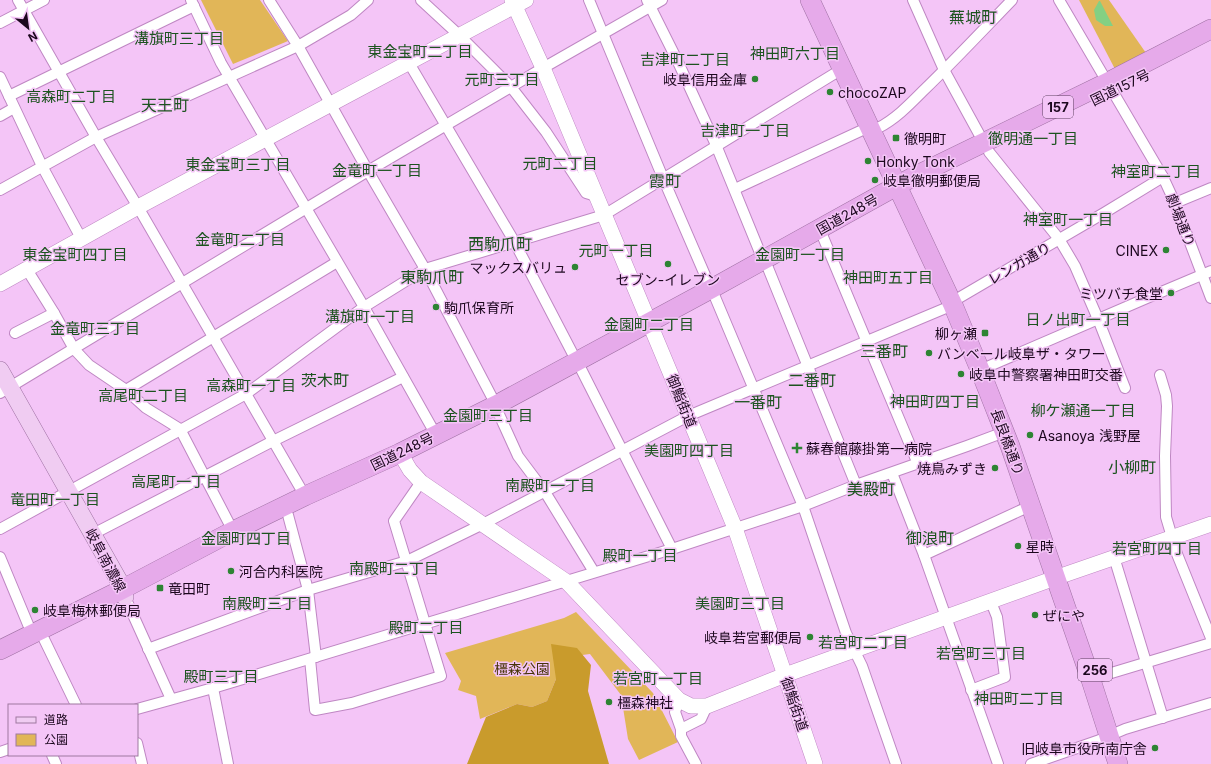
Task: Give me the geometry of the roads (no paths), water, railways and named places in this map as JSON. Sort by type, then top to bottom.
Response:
[{"type":"highway","name":"長良橋通り","points":[[810,0],[842,69],[874,127]]},
{"type":"highway","name":"長良橋通り","points":[[820,0],[902,189],[987,367],[1113,735],[1125,764]]},
{"type":"highway","name":"国道157号","points":[[1110,87],[1211,29]]},
{"type":"highway","name":"国道157号","points":[[902,189],[1110,87],[1211,42]]},
{"type":"highway","name":"国道248号","points":[[766,264],[823,237],[902,189]]},
{"type":"highway","name":"国道248号","points":[[122,592],[238,542],[401,456],[497,409],[902,189]]},
{"type":"highway","name":"長良橋通り","points":[[955,302],[980,370],[1008,430],[1030,506],[1098,677],[1113,735],[1118,764]]},
{"type":"highway","name":"国道248号","points":[[2,649],[38,636],[233,531],[305,496],[401,456],[436,434],[497,409]]},
{"type":"main road","name":"岐阜南濃線","points":[[0,370],[3,389],[93,534],[122,592]]},
{"type":"main road","name":"岐阜南濃線","points":[[66,492],[122,592]]},
{"type":"street","points":[[18,0],[96,138],[138,207],[305,496]]},
{"type":"street","points":[[0,23],[44,0]]},
{"type":"street","points":[[269,0],[298,46],[330,105],[425,269],[497,409],[518,456],[545,492],[594,572]]},
{"type":"street","points":[[0,190],[96,138],[298,46],[351,15],[368,0]]},
{"type":"street","points":[[421,0],[460,36],[511,87],[546,132],[586,193],[596,196]]},
{"type":"street","points":[[589,0],[803,506],[846,633],[862,666],[896,764]]},
{"type":"street","points":[[3,389],[74,349],[368,171],[603,34],[649,3],[662,0]]},
{"type":"street","points":[[913,0],[944,70],[987,148],[1059,239],[1075,266],[1098,318],[1125,388]]},
{"type":"street","points":[[735,189],[874,127],[886,124],[906,108],[1012,0]]},
{"type":"street","name":"劇場通り","points":[[1059,0],[1163,177],[1206,273],[1211,298]]},
{"type":"street","points":[[0,284],[26,268],[138,207],[460,36],[518,2]]},
{"type":"street","name":"御鮨街道","points":[[518,2],[543,68],[735,528],[815,764]]},
{"type":"street","points":[[9,96],[193,3],[221,63],[364,307],[436,434]]},
{"type":"street","points":[[649,3],[678,62],[735,189],[856,485]]},
{"type":"street","points":[[409,63],[514,241],[579,365],[672,549]]},
{"type":"street","points":[[0,529],[246,394],[364,307],[425,269],[604,215],[842,69]]},
{"type":"street","points":[[0,77],[42,166],[81,238]]},
{"type":"street","points":[[0,116],[14,108]]},
{"type":"street","name":"レンガ通り","points":[[148,649],[308,590],[407,561],[483,524],[688,416],[867,342],[955,302],[1163,177]]},
{"type":"street","points":[[1175,203],[1211,188]]},
{"type":"street","points":[[823,237],[918,464]]},
{"type":"street","points":[[126,390],[337,262]]},
{"type":"street","points":[[26,268],[74,349],[89,365],[126,390],[146,408],[180,429],[233,531]]},
{"type":"street","points":[[987,367],[1098,318],[1206,273]]},
{"type":"street","points":[[15,333],[54,313]]},
{"type":"street","points":[[1160,375],[1166,395],[1167,406],[1165,456],[1166,518],[1179,561],[1211,638]]},
{"type":"street","points":[[93,534],[273,441],[403,377]]},
{"type":"street","points":[[138,709],[213,688],[672,549],[803,506],[856,485],[918,464],[1008,430]]},
{"type":"street","points":[[401,456],[410,470],[421,482],[566,582],[679,700],[690,706],[707,706],[785,675],[1211,524]]},
{"type":"street","points":[[892,473],[924,555],[945,618],[998,764]]},
{"type":"street","points":[[288,515],[308,590],[315,710],[352,703],[441,676],[394,521],[421,482]]},
{"type":"street","points":[[924,555],[1030,506]]},
{"type":"street","points":[[0,557],[38,636],[75,704]]},
{"type":"street","points":[[1114,558],[1163,718]]},
{"type":"street","points":[[122,592],[171,699]]},
{"type":"street","points":[[971,690],[1005,677],[997,617],[991,602]]},
{"type":"street","points":[[1098,677],[1211,643]]},
{"type":"street","points":[[213,688],[228,764]]},
{"type":"street","points":[[679,700],[675,712],[682,736],[696,764]]},
{"type":"street","points":[[1031,764],[1113,735],[1125,729],[1211,704]]},
{"type":"street","points":[[681,729],[701,719],[707,706]]},
{"type":"street","points":[[138,747],[142,764]]},
{"type":"place","name":"岐阜信用金庫","points":[[755,79]]},
{"type":"place","name":"chocoZAP","points":[[830,92]]},
{"type":"place","name":"徹明町","points":[[896,138]]},
{"type":"place","name":"Honky Tonk","points":[[868,161]]},
{"type":"place","name":"岐阜徹明郵便局","points":[[875,180]]},
{"type":"place","name":"CINEX","points":[[1166,250]]},
{"type":"place","name":"セブン-イレブン","points":[[668,264]]},
{"type":"place","name":"マックスバリュ","points":[[575,267]]},
{"type":"place","name":"ミツバチ食堂","points":[[1171,293]]},
{"type":"place","name":"駒爪保育所","points":[[436,307]]},
{"type":"place","name":"柳ヶ瀬","points":[[985,333]]},
{"type":"place","name":"バンベール岐阜ザ・タワー","points":[[929,353]]},
{"type":"place","name":"岐阜中警察署神田町交番","points":[[961,374]]},
{"type":"place","name":"Asanoya 浅野屋","points":[[1030,435]]},
{"type":"place","name":"蘇春館藤掛第一病院","points":[[797,448]]},
{"type":"place","name":"焼鳥みずき","points":[[995,468]]},
{"type":"place","name":"星時","points":[[1018,546]]},
{"type":"place","name":"河合内科医院","points":[[231,571]]},
{"type":"place","name":"竜田町","points":[[160,588]]},
{"type":"place","name":"岐阜梅林郵便局","points":[[35,610]]},
{"type":"place","name":"ぜにや","points":[[1035,615]]},
{"type":"place","name":"岐阜若宮郵便局","points":[[810,637]]},
{"type":"place","name":"橿森神社","points":[[609,702]]},
{"type":"place","name":"旧岐阜市役所南庁舎","points":[[1155,748]]},
{"type":"district","name":"蕪城町","points":[[973,17]]},
{"type":"district","name":"溝旗町三丁目","points":[[179,38]]},
{"type":"district","name":"東金宝町二丁目","points":[[420,51]]},
{"type":"district","name":"神田町六丁目","points":[[795,53]]},
{"type":"district","name":"吉津町二丁目","points":[[685,59]]},
{"type":"district","name":"元町三丁目","points":[[502,79]]},
{"type":"district","name":"高森町二丁目","points":[[71,96]]},
{"type":"district","name":"天王町","points":[[165,105]]},
{"type":"district","name":"吉津町一丁目","points":[[745,130]]},
{"type":"district","name":"徹明通一丁目","points":[[1033,138]]},
{"type":"district","name":"元町二丁目","points":[[560,163]]},
{"type":"district","name":"東金宝町三丁目","points":[[238,164]]},
{"type":"district","name":"金竜町一丁目","points":[[377,170]]},
{"type":"district","name":"神室町二丁目","points":[[1156,171]]},
{"type":"district","name":"霞町","points":[[665,181]]},
{"type":"district","name":"神室町一丁目","points":[[1068,219]]},
{"type":"district","name":"金竜町二丁目","points":[[240,239]]},
{"type":"district","name":"西駒爪町","points":[[500,244]]},
{"type":"district","name":"元町一丁目","points":[[616,250]]},
{"type":"district","name":"東金宝町四丁目","points":[[75,254]]},
{"type":"district","name":"金園町一丁目","points":[[800,254]]},
{"type":"district","name":"東駒爪町","points":[[432,277]]},
{"type":"district","name":"神田町五丁目","points":[[888,277]]},
{"type":"district","name":"溝旗町一丁目","points":[[370,316]]},
{"type":"district","name":"日ノ出町一丁目","points":[[1078,319]]},
{"type":"district","name":"金園町二丁目","points":[[649,324]]},
{"type":"district","name":"金竜町三丁目","points":[[95,328]]},
{"type":"district","name":"三番町","points":[[884,351]]},
{"type":"district","name":"茨木町","points":[[325,380]]},
{"type":"district","name":"二番町","points":[[812,380]]},
{"type":"district","name":"高森町一丁目","points":[[251,385]]},
{"type":"district","name":"高尾町二丁目","points":[[143,395]]},
{"type":"district","name":"神田町四丁目","points":[[935,401]]},
{"type":"district","name":"一番町","points":[[758,402]]},
{"type":"district","name":"柳ケ瀬通一丁目","points":[[1083,410]]},
{"type":"district","name":"金園町三丁目","points":[[488,415]]},
{"type":"district","name":"美園町四丁目","points":[[689,450]]},
{"type":"district","name":"小柳町","points":[[1132,467]]},
{"type":"district","name":"高尾町一丁目","points":[[176,481]]},
{"type":"district","name":"南殿町一丁目","points":[[550,485]]},
{"type":"district","name":"美殿町","points":[[871,489]]},
{"type":"district","name":"竜田町一丁目","points":[[55,499]]},
{"type":"district","name":"金園町四丁目","points":[[246,538]]},
{"type":"district","name":"御浪町","points":[[930,538]]},
{"type":"district","name":"若宮町四丁目","points":[[1157,548]]},
{"type":"district","name":"殿町一丁目","points":[[640,555]]},
{"type":"district","name":"南殿町二丁目","points":[[394,568]]},
{"type":"district","name":"南殿町三丁目","points":[[267,603]]},
{"type":"district","name":"美園町三丁目","points":[[740,603]]},
{"type":"district","name":"殿町二丁目","points":[[426,627]]},
{"type":"district","name":"若宮町二丁目","points":[[863,642]]},
{"type":"district","name":"若宮町三丁目","points":[[981,653]]},
{"type":"district","name":"殿町三丁目","points":[[221,676]]},
{"type":"district","name":"若宮町一丁目","points":[[658,678]]},
{"type":"district","name":"神田町二丁目","points":[[1019,698]]},
{"type":"park label","name":"橿森公園","points":[[522,668]]}]
